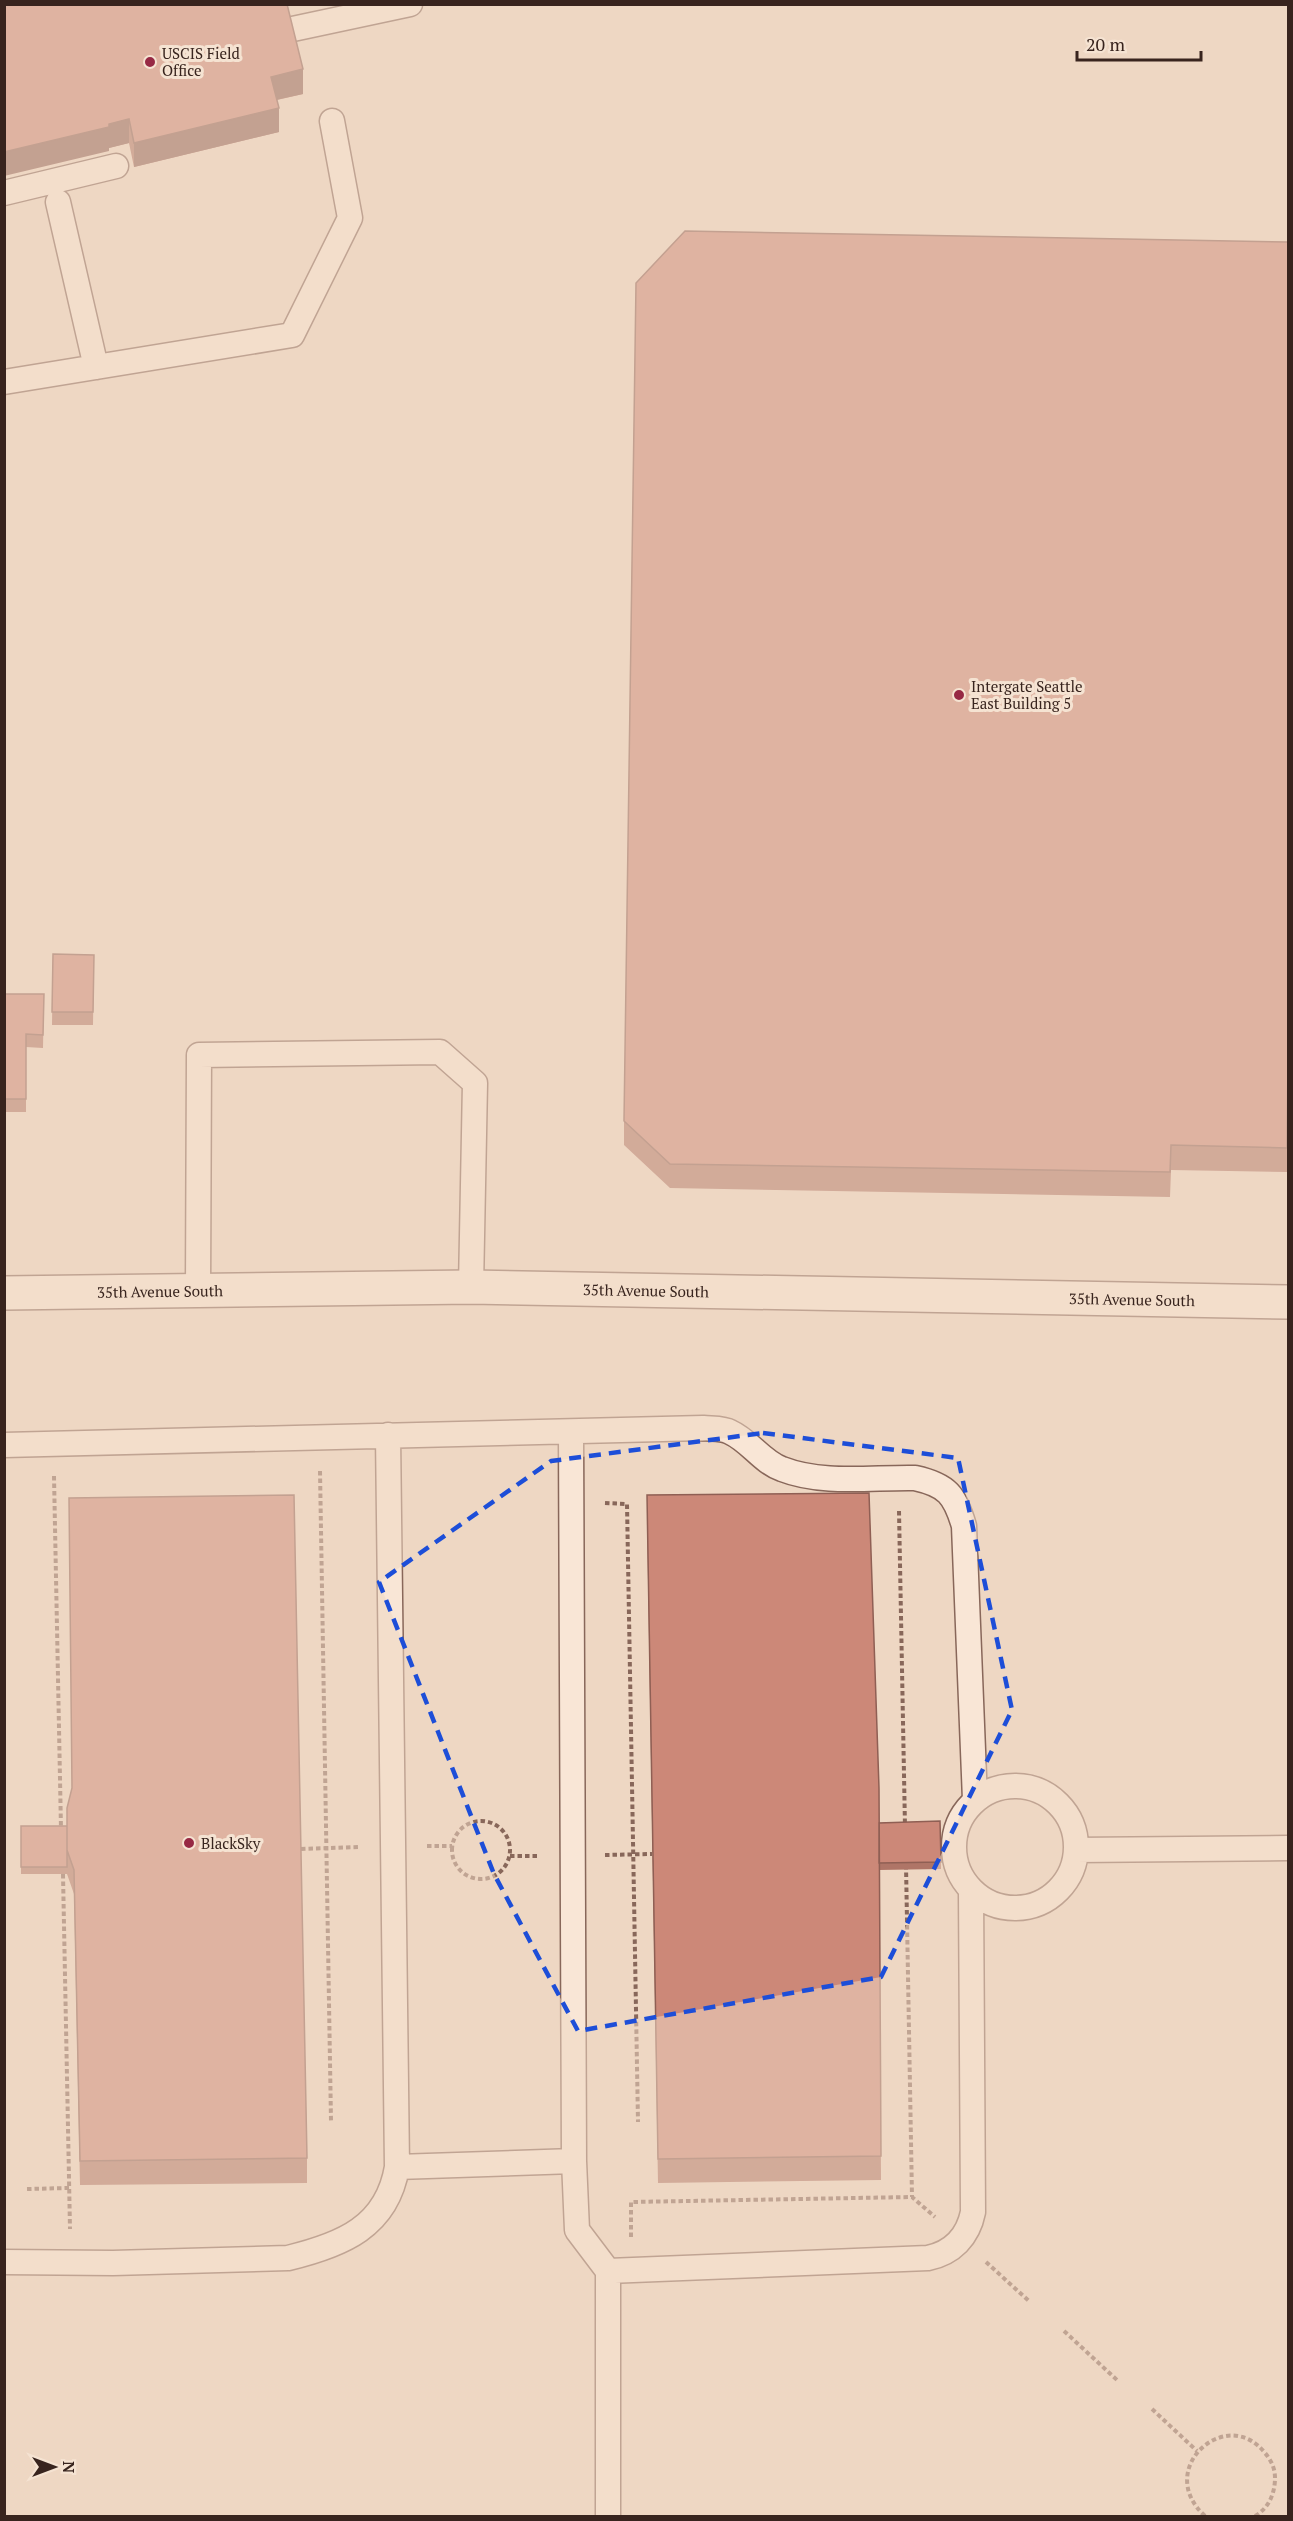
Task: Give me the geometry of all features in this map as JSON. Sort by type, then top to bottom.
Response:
[{"type":"street","name":"35th Avenue South","points":[[4,1293],[471,1287],[1288,1302]]},
{"type":"lane","points":[[288,30],[410,4]]},
{"type":"lane","points":[[4,382],[292,334],[350,218],[333,121]]},
{"type":"lane","points":[[4,193],[116,166]]},
{"type":"lane","points":[[58,202],[96,367]]},
{"type":"lane","points":[[198,1290],[199,1055],[440,1053],[475,1083],[471,1287]]},
{"type":"lane","points":[[4,1445],[703,1428],[729,1431],[745,1441],[764,1459],[798,1474],[817,1478],[915,1478],[939,1485],[950,1493],[958,1506],[964,1526],[975,1800]]},
{"type":"lane","points":[[571,1432],[574,2161],[577,2230],[608,2271],[608,2517]]},
{"type":"lane","points":[[4,2262],[172,2262],[288,2258],[305,2254],[357,2234],[382,2210],[394,2187],[397,2167],[388,1435]]},
{"type":"lane","points":[[1013,1786],[1033,1788],[1051,1798],[1065,1812],[1074,1830],[1076,1850],[1072,1870],[1062,1887],[1047,1900],[1027,1908],[1007,1908],[988,1902],[971,1891],[960,1874],[954,1855],[955,1834],[962,1815],[975,1800],[993,1790],[1013,1786]]},
{"type":"lane","points":[[1076,1850],[1288,1848]]},
{"type":"lane","points":[[608,2271],[928,2258],[945,2254],[961,2239],[970,2226],[973,2212],[971,1891]]},
{"type":"lane","points":[[397,2167],[574,2161]]},
{"type":"path","points":[[320,1463],[331,2121]]},
{"type":"path","points":[[54,1469],[61,1833]]},
{"type":"path","points":[[899,1501],[905,1837]]},
{"type":"path","points":[[596,1503],[627,1504],[638,2122]]},
{"type":"path","points":[[486,1821],[495,1823],[508,1837],[510,1856],[507,1865],[500,1872],[482,1880],[471,1878],[456,1865],[452,1846],[460,1829],[468,1823],[486,1821]]},
{"type":"path","points":[[426,1846],[452,1846]]},
{"type":"path","points":[[301,1849],[369,1847]]},
{"type":"path","points":[[595,1855],[652,1854]]},
{"type":"path","points":[[510,1856],[537,1856]]},
{"type":"path","points":[[906,1860],[912,2197]]},
{"type":"path","points":[[63,1874],[70,2238]]},
{"type":"path","points":[[27,2189],[69,2188]]},
{"type":"path","points":[[631,2240],[632,2202],[912,2197],[942,2223]]},
{"type":"path","points":[[986,2261],[1030,2302]]},
{"type":"path","points":[[1064,2331],[1117,2380]]},
{"type":"path","points":[[1152,2409],[1197,2451]]},
{"type":"path","points":[[1205,2517],[1194,2506],[1188,2493],[1189,2464],[1197,2451],[1208,2442],[1221,2437],[1236,2436],[1250,2440],[1261,2448],[1270,2459],[1275,2472],[1275,2487],[1270,2501],[1255,2517]]},
{"type":"highlighted area","points":[[763,1433],[958,1458],[1012,1710],[881,1977],[578,2031],[494,1874],[379,1582],[551,1461]]},
{"type":"building","name":"USCIS Field Office","points":[[4,4],[287,4],[303,69],[271,77],[279,108],[134,143],[129,119],[109,124],[109,127],[4,152]]},
{"type":"building","name":"Intergate Seattle East Building 5","points":[[685,231],[1288,242],[1287,1148],[1171,1145],[1170,1172],[670,1164],[624,1121],[636,283]]},
{"type":"building","points":[[53,954],[94,955],[93,1012],[52,1012]]},
{"type":"building","points":[[4,994],[44,994],[43,1035],[26,1034],[26,1099],[4,1099]]},
{"type":"building","points":[[869,1493],[879,1788],[881,2156],[658,2159],[647,1495]]},
{"type":"building","points":[[294,1495],[307,2158],[80,2161],[74,1870],[67,1850],[67,1808],[72,1788],[69,1498]]},
{"type":"building","points":[[940,1821],[941,1862],[879,1863],[879,1823]]},
{"type":"building","points":[[21,1826],[67,1826],[67,1867],[21,1867]]},
{"type":"place","name":"USCIS Field Office","points":[[150,62]]},
{"type":"place","name":"Intergate Seattle East Building 5","points":[[959,695]]},
{"type":"place","name":"BlackSky","points":[[189,1843]]}]
